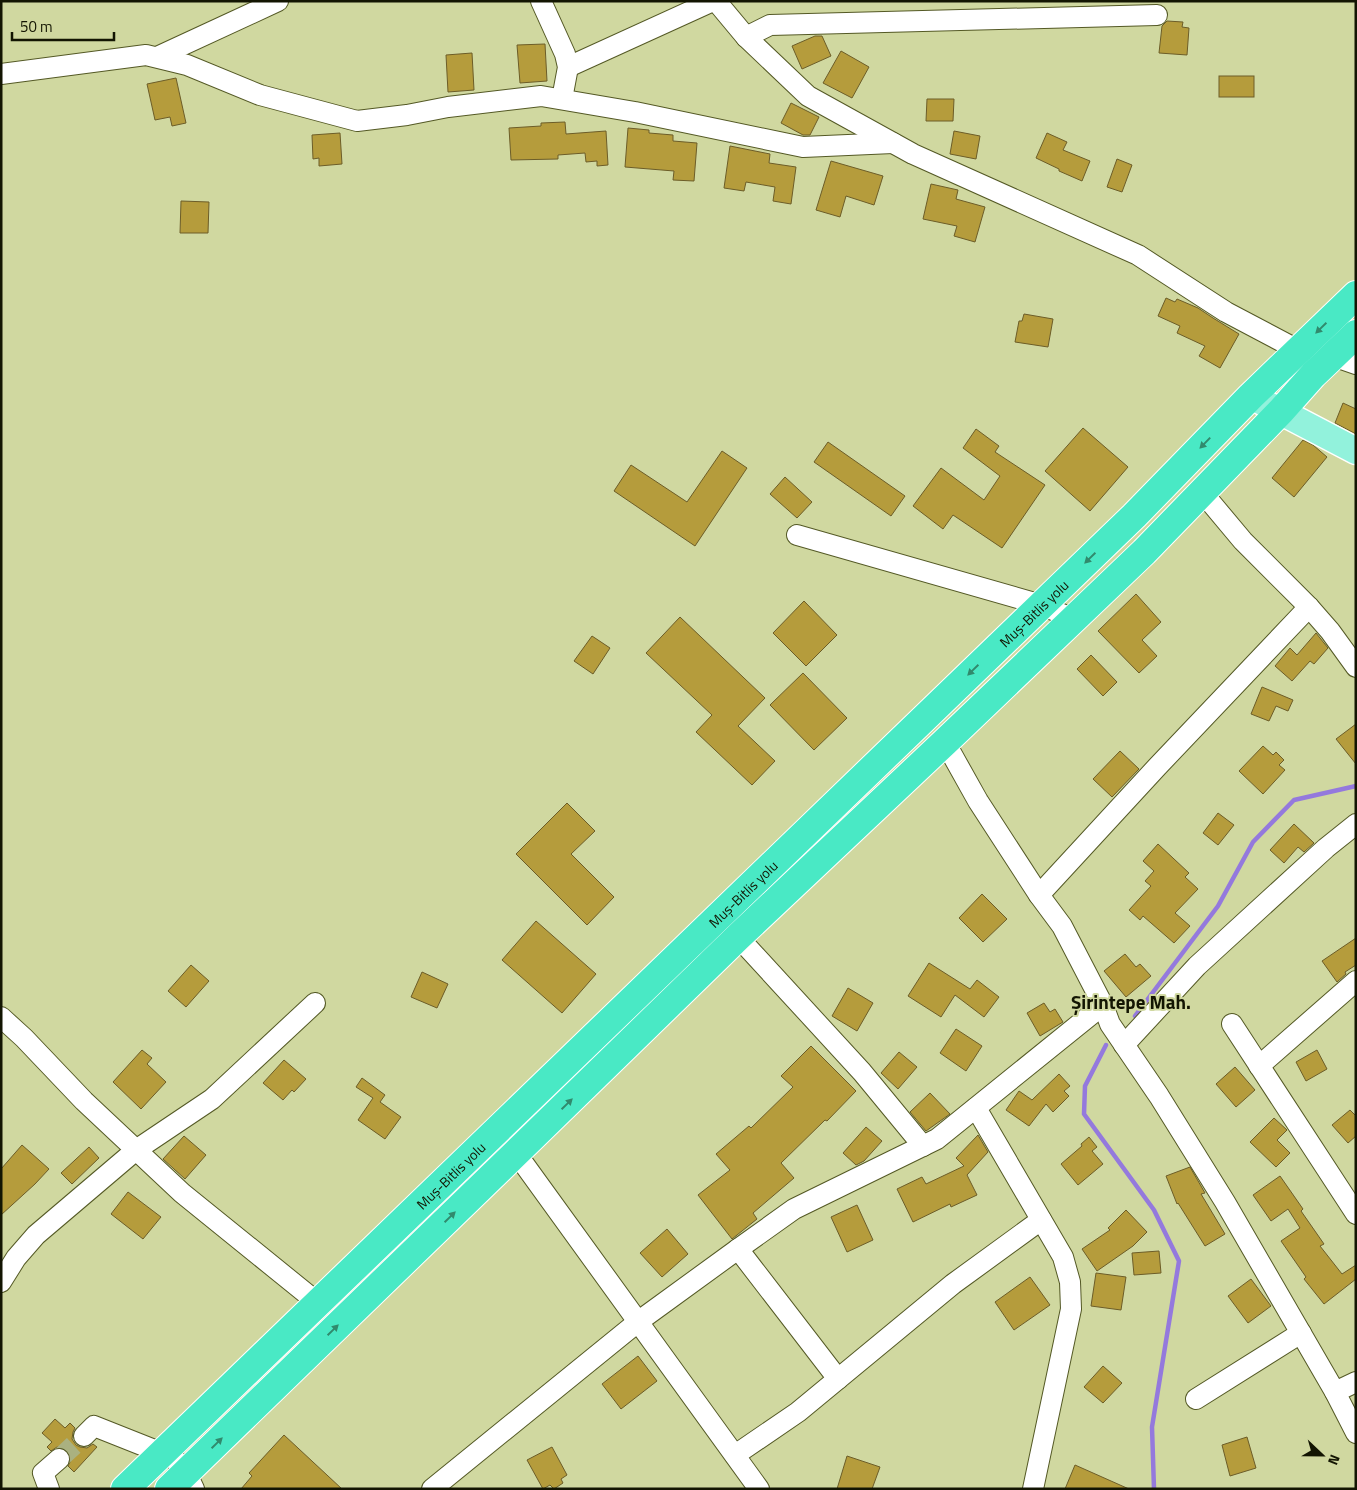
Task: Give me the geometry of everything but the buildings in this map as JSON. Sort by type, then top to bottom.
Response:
[{"type":"highway","name":"Muş-Bitlis yolu","points":[[125,1489],[1134,516],[1251,396],[1356,295]]},
{"type":"highway","name":"Muş-Bitlis yolu","points":[[183,1483],[516,1153],[738,937],[1144,552],[1281,411],[1313,375],[1344,360],[1356,334]]},
{"type":"main road","points":[[1251,396],[1356,451]]},
{"type":"street","points":[[157,57],[278,1]]},
{"type":"street","points":[[541,1],[568,67],[562,99]]},
{"type":"street","points":[[568,67],[715,1],[746,37],[808,96],[913,154],[1138,255],[1226,312],[1298,350],[1313,375]]},
{"type":"street","points":[[746,37],[770,25],[1158,15]]},
{"type":"street","points":[[1,74],[146,55],[187,65],[260,95],[357,121],[407,115],[448,107],[541,96],[635,112],[803,147],[893,144]]},
{"type":"street","points":[[1202,492],[1243,541],[1309,607],[1330,631],[1356,667]]},
{"type":"street","points":[[797,535],[1042,605],[1073,619]]},
{"type":"street","points":[[1038,894],[1309,607]]},
{"type":"street","points":[[945,742],[978,801],[1038,894],[1062,926],[1103,1005],[1110,1024],[1159,1096],[1225,1202],[1335,1392],[1356,1433]]},
{"type":"street","points":[[1124,1045],[1197,966],[1326,848],[1356,824]]},
{"type":"street","points":[[738,937],[862,1072],[923,1146]]},
{"type":"street","points":[[1259,1066],[1356,981]]},
{"type":"street","points":[[1,1282],[16,1258],[36,1235],[136,1150],[212,1100],[316,1003]]},
{"type":"street","points":[[432,1489],[639,1321],[738,1249],[794,1209],[938,1139],[1103,1005]]},
{"type":"street","points":[[1,1017],[24,1038],[84,1101],[182,1193],[318,1303]]},
{"type":"street","points":[[1232,1024],[1356,1214]]},
{"type":"street","points":[[976,1108],[1063,1257],[1070,1282],[1071,1309],[1033,1489]]},
{"type":"street","points":[[516,1153],[759,1489]]},
{"type":"street","points":[[735,1455],[798,1412],[954,1284],[1041,1220]]},
{"type":"street","points":[[738,1249],[838,1379]]},
{"type":"street","points":[[1196,1399],[1301,1333]]},
{"type":"street","points":[[1335,1392],[1356,1382]]},
{"type":"street","points":[[84,1436],[94,1426],[164,1451],[183,1483]]},
{"type":"street","points":[[50,1489],[43,1473],[60,1459]]},
{"type":"waterway","points":[[1135,1016],[1218,906],[1253,842],[1294,800],[1356,786]]},
{"type":"waterway","points":[[1106,1045],[1085,1086],[1084,1114],[1154,1210],[1179,1261],[1152,1427],[1154,1489]]},
{"type":"tunnel","points":[[59,1459],[84,1436]]},
{"type":"district","name":"Şirintepe Mah.","points":[[1131,1001]]}]
